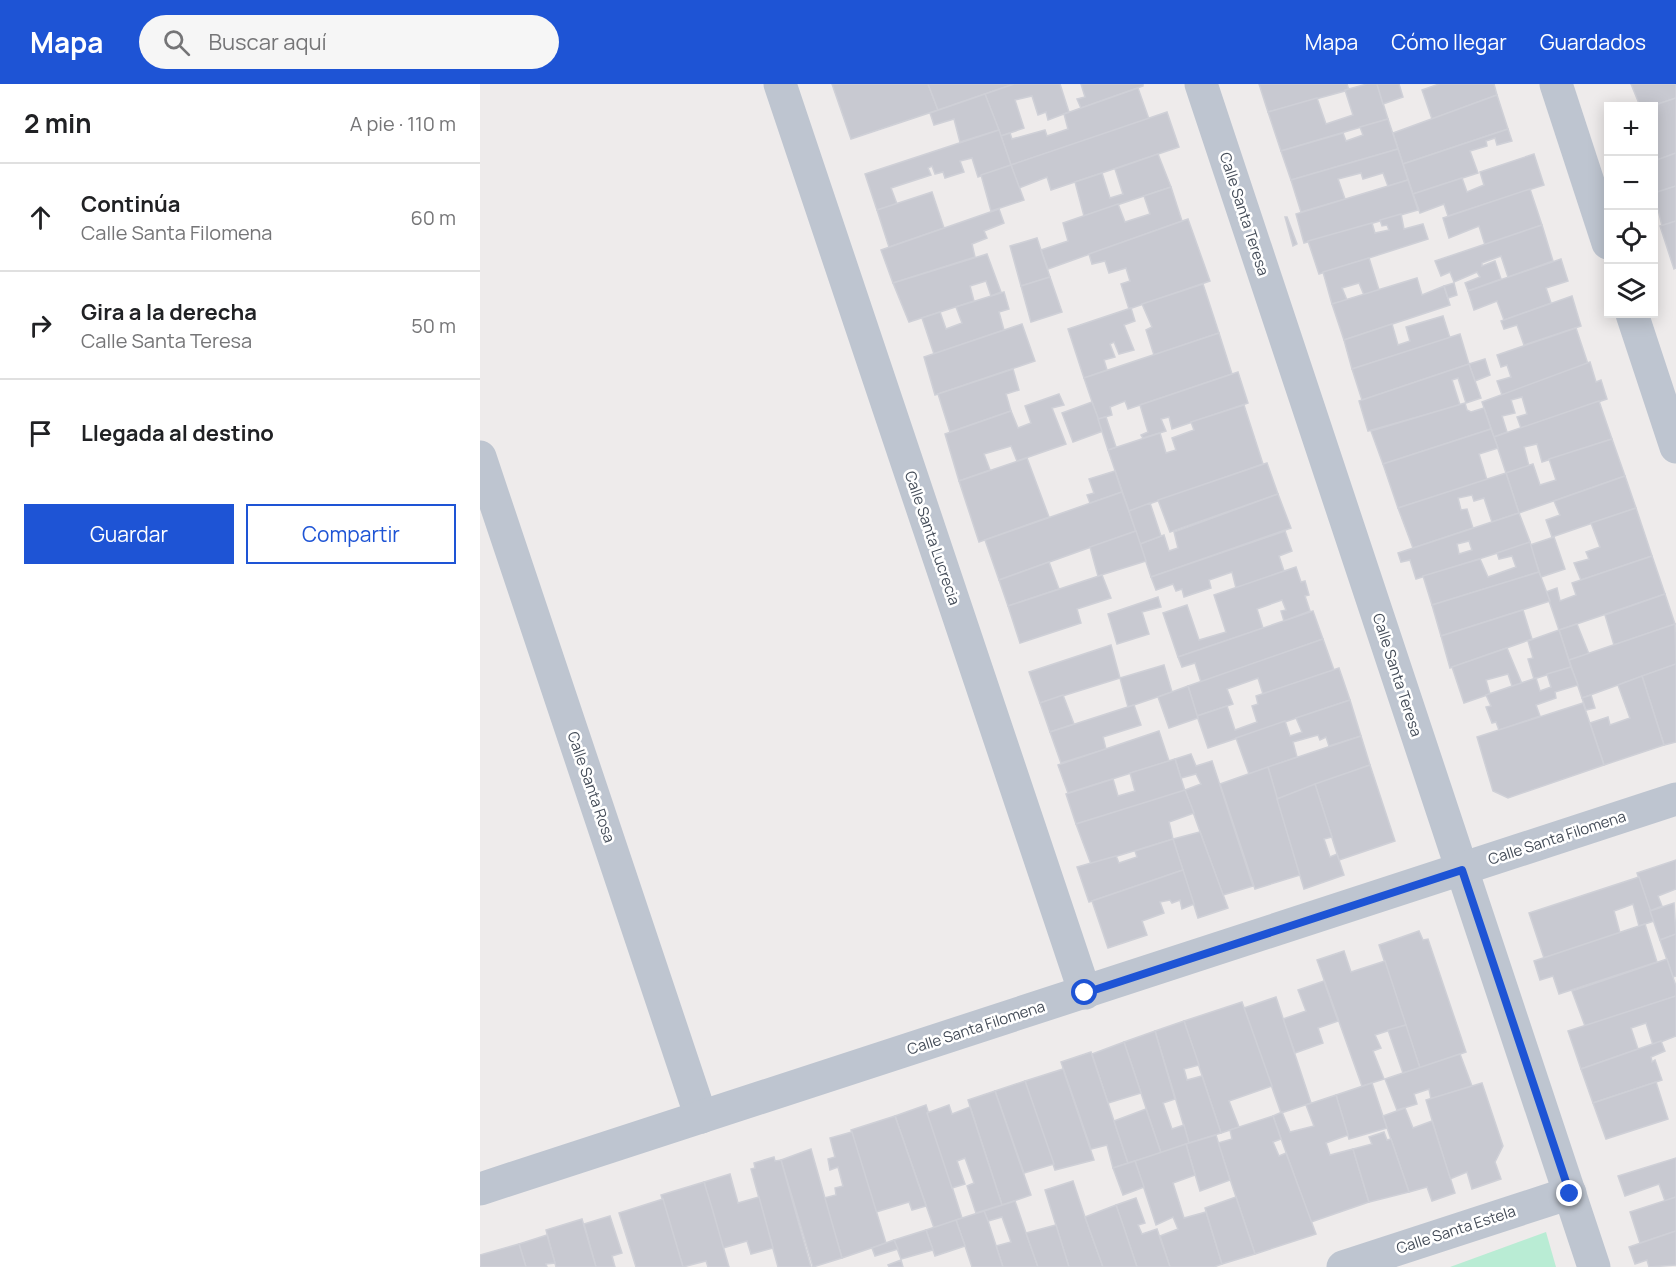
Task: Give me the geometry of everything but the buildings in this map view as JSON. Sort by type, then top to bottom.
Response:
[{"type":"street","name":"Calle Santa Lucrecia","points":[[780,84],[1085,993]]},
{"type":"street","name":"Calle Santa Teresa","points":[[1201,84],[1594,1267]]},
{"type":"street","points":[[1556,84],[1604,231]]},
{"type":"street","points":[[1633,318],[1676,447]]},
{"type":"street","name":"Calle Santa Rosa","points":[[480,457],[701,1117]]},
{"type":"street","name":"Calle Santa Filomena","points":[[480,1189],[1676,799]]},
{"type":"street","name":"Calle Santa Estela","points":[[1343,1267],[1570,1194]]},
{"type":"green space","points":[[1546,1232],[1556,1267],[1450,1267]]},
{"type":"route","points":[[1085,993],[1462,870],[1570,1194]]}]
